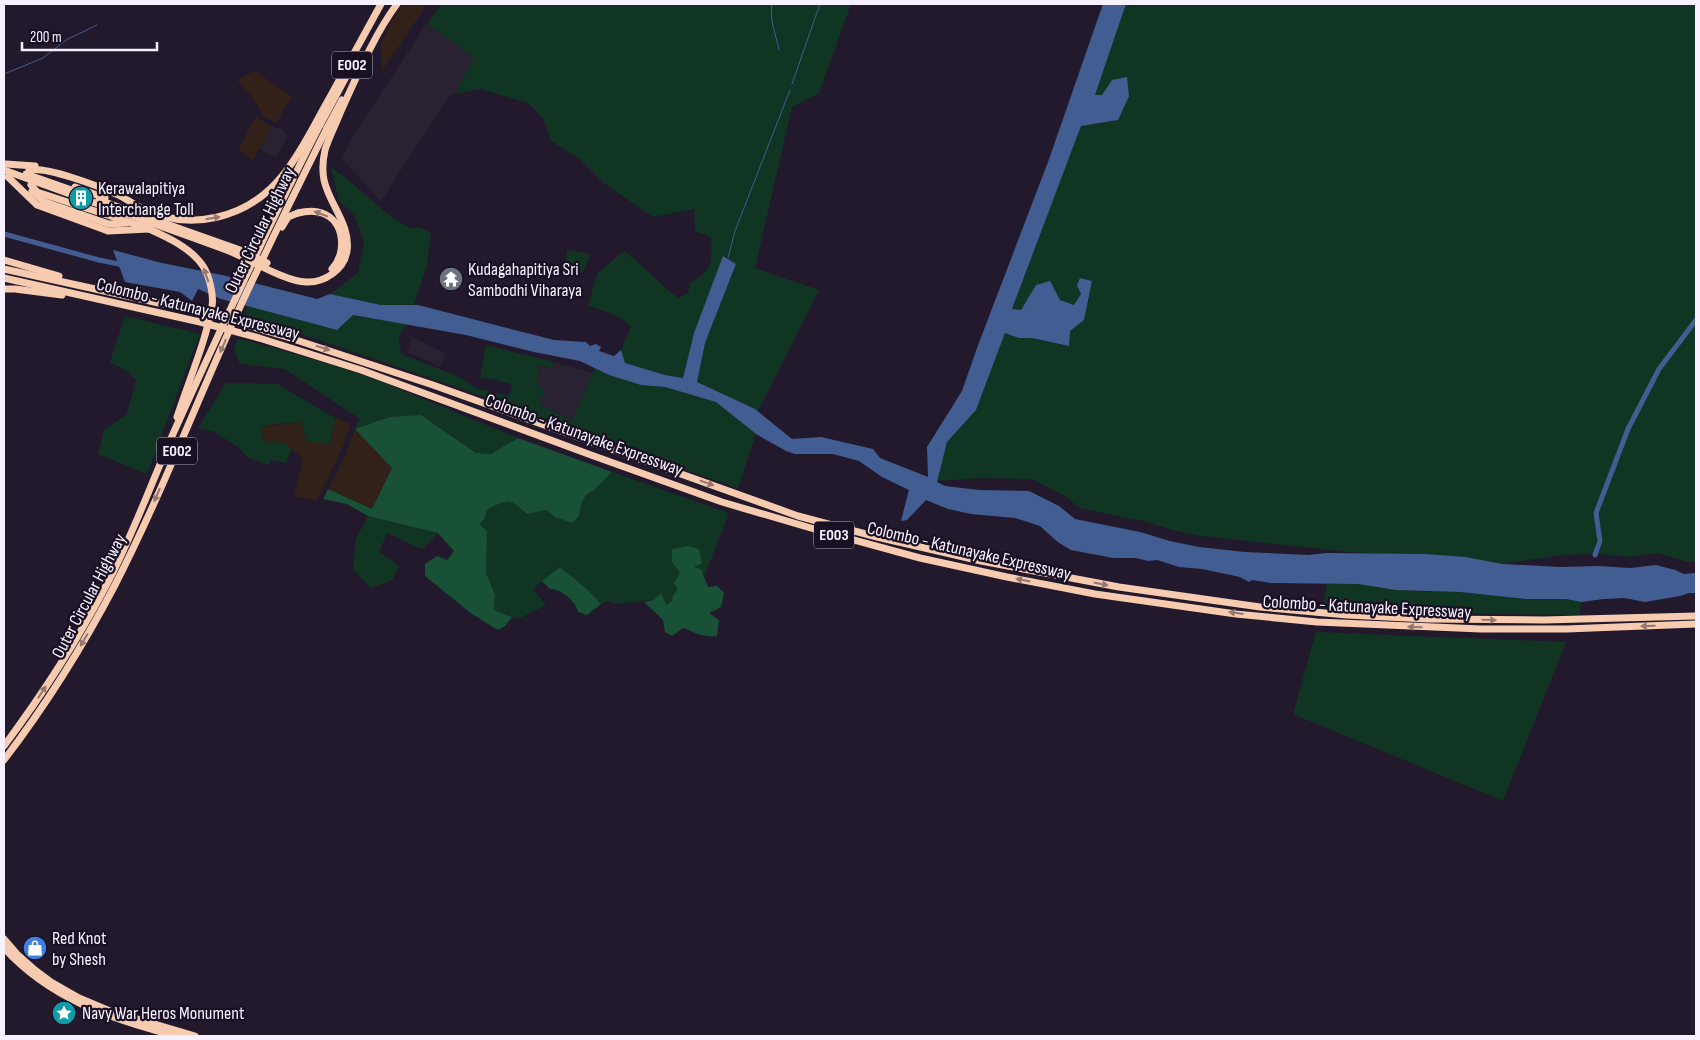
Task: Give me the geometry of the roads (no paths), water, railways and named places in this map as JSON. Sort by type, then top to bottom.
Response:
[{"type":"highway","name":"Outer Circular Highway","points":[[4,760],[53,690],[83,642],[115,584],[147,517],[247,291],[324,127],[389,4]]},
{"type":"highway","points":[[5,170],[147,213],[187,221],[216,218],[239,211],[260,198],[282,176],[300,150],[324,127],[352,88],[381,30],[389,4]]},
{"type":"highway","name":"Outer Circular Highway","points":[[4,746],[27,715],[70,649],[107,583],[140,514],[164,455],[239,288],[290,183],[324,127]]},
{"type":"highway","points":[[5,170],[231,252],[292,280],[313,282],[334,273],[342,264],[347,252],[344,226],[332,202],[322,169],[325,149],[324,127]]},
{"type":"highway","points":[[5,170],[44,167],[57,169],[117,191],[147,213]]},
{"type":"highway","points":[[5,170],[17,168],[54,176],[112,197],[147,213]]},
{"type":"highway","points":[[17,168],[68,184],[147,213],[240,250],[294,276],[305,278],[316,278],[325,274],[339,260],[342,250],[339,229],[332,219],[322,213],[310,210],[288,218],[282,226],[247,291]]},
{"type":"highway","points":[[5,170],[33,198],[47,206],[107,227],[149,229]]},
{"type":"highway","points":[[5,170],[37,205],[108,231],[149,229]]},
{"type":"highway","points":[[17,180],[111,212],[138,218]]},
{"type":"highway","points":[[28,184],[44,197],[110,221],[149,229]]},
{"type":"highway","points":[[28,184],[35,195],[51,204],[109,224],[126,224]]},
{"type":"highway","points":[[37,192],[149,229],[177,243],[195,256],[203,266],[209,280],[212,304],[205,333],[164,455]]},
{"type":"highway","points":[[4,260],[114,293]]},
{"type":"highway","name":"Colombo - Katunayake Expressway","points":[[4,268],[224,318],[342,354],[798,516],[877,537],[981,561],[1129,588],[1260,607],[1347,615],[1428,619],[1544,620],[1696,616]]},
{"type":"highway","name":"Colombo - Katunayake Expressway","points":[[4,278],[221,327],[361,370],[722,502],[920,558],[1007,577],[1114,596],[1256,616],[1317,622],[1481,629],[1566,629],[1696,624]]},
{"type":"highway","points":[[4,290],[35,291],[134,306]]},
{"type":"highway","points":[[4,939],[35,970],[51,982],[79,998],[115,1012],[196,1036]]},
{"type":"highway","points":[[4,948],[40,981],[64,996],[95,1011],[142,1028],[176,1036]]},
{"type":"water","points":[[1103,4],[1126,4],[1095,95],[1102,95],[1112,80],[1127,77],[1129,96],[1118,120],[1081,126],[1012,309],[1021,310],[1036,285],[1050,281],[1060,300],[1074,305],[1081,294],[1077,285],[1080,278],[1092,281],[1084,320],[1070,331],[1069,346],[1032,338],[1019,338],[1005,333],[976,410],[947,442],[937,482],[945,486],[979,490],[1029,491],[1059,506],[1075,519],[1140,532],[1199,547],[1245,552],[1308,555],[1327,553],[1425,554],[1466,557],[1502,564],[1561,567],[1598,566],[1630,568],[1656,565],[1684,574],[1696,573],[1696,593],[1645,602],[1624,598],[1581,602],[1566,599],[1526,599],[1460,592],[1396,590],[1358,584],[1271,583],[1252,580],[1249,582],[1240,577],[1202,569],[1179,567],[1157,560],[1113,558],[1071,550],[1059,543],[1040,526],[1015,518],[971,514],[948,509],[926,500],[907,520],[901,521],[909,490],[882,477],[859,461],[833,454],[795,454],[786,451],[756,434],[716,402],[665,387],[641,385],[609,375],[580,361],[466,335],[353,315],[337,330],[221,299],[198,289],[192,301],[180,292],[125,282],[113,250],[317,299],[330,294],[381,305],[418,305],[554,340],[586,342],[590,346],[596,344],[601,347],[599,351],[614,356],[621,350],[625,363],[665,375],[683,378],[694,333],[723,256],[736,264],[705,343],[697,382],[755,409],[792,439],[821,437],[873,449],[880,458],[928,477],[927,447],[962,391],[1048,162]]},
{"type":"waterway","points":[[772,4],[772,21],[779,50]]},
{"type":"waterway","points":[[792,84],[820,4]]},
{"type":"waterway","points":[[4,74],[43,58],[66,40],[97,25]]},
{"type":"waterway","points":[[728,258],[735,231],[790,90]]},
{"type":"waterway","points":[[4,234],[124,265]]},
{"type":"waterway","points":[[1595,555],[1600,541],[1596,513],[1628,429],[1659,369],[1696,320]]},
{"type":"place","name":"Kerawalapitiya Interchange Toll","points":[[81,198]]},
{"type":"place","name":"Kudagahapitiya Sri Sambodhi Viharaya","points":[[451,279]]},
{"type":"place","name":"Red Knot by Shesh","points":[[35,948]]},
{"type":"place","name":"Navy War Heros Monument","points":[[64,1013]]}]
